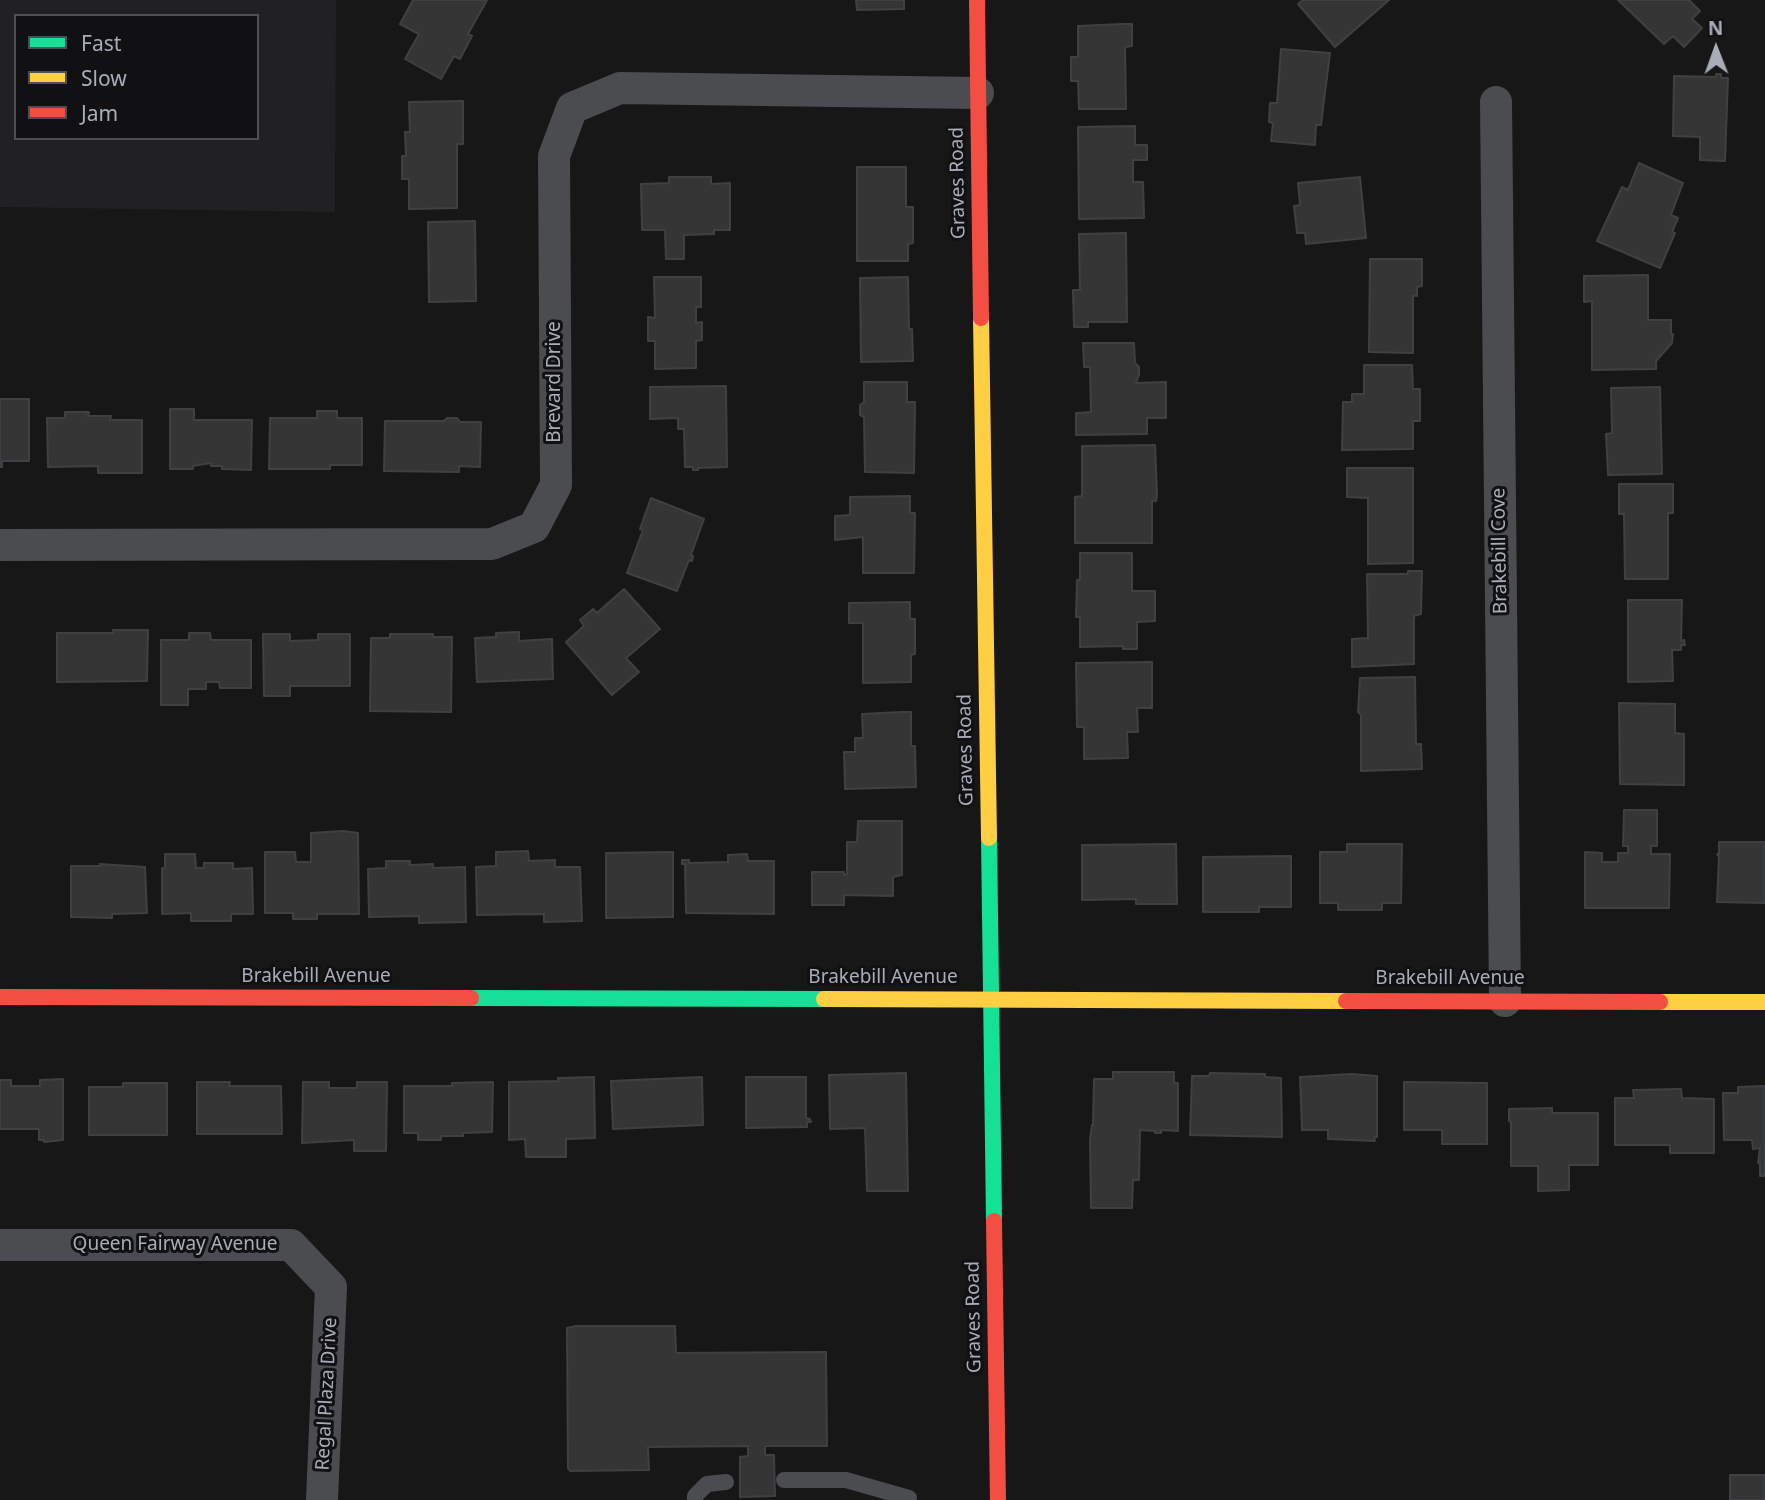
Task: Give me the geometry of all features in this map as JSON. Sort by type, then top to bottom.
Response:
[{"type":"street","name":"Graves Road","points":[[977,0],[998,1500]]},
{"type":"street","name":"Brevard Drive","points":[[0,545],[492,544],[534,527],[556,485],[554,156],[572,108],[620,88],[978,93]]},
{"type":"street","name":"Brakebill Cove","points":[[1496,102],[1505,1000]]},
{"type":"street","name":"Brakebill Avenue","points":[[0,998],[1765,1002]]},
{"type":"street","name":"Queen Fairway Avenue","points":[[0,1245],[291,1245],[331,1287]]},
{"type":"street","name":"Regal Plaza Drive","points":[[322,1500],[331,1287]]},
{"type":"lane","points":[[783,1480],[846,1480],[911,1499]]},
{"type":"lane","points":[[695,1500],[695,1496],[707,1484],[726,1482]]},
{"type":"shaded area","points":[[0,0],[336,0],[335,212],[0,207]]},
{"type":"building","points":[[413,0],[487,0],[468,34],[472,36],[460,59],[454,56],[441,79],[405,59],[419,34],[400,24]]},
{"type":"building","points":[[856,0],[904,0],[904,9],[857,10]]},
{"type":"building","points":[[1303,0],[1389,0],[1335,47],[1298,4]]},
{"type":"building","points":[[1618,0],[1689,0],[1700,11],[1692,19],[1702,28],[1684,47],[1673,36],[1664,44]]},
{"type":"building","points":[[1132,24],[1132,46],[1125,47],[1126,109],[1079,109],[1078,81],[1071,81],[1071,57],[1078,57],[1078,26]]},
{"type":"building","points":[[1281,49],[1330,53],[1321,125],[1316,125],[1315,145],[1271,141],[1273,123],[1269,122],[1270,103],[1277,103]]},
{"type":"building","points":[[1716,74],[1721,74],[1721,78],[1728,78],[1725,161],[1700,160],[1700,137],[1673,136],[1674,76],[1716,77]]},
{"type":"building","points":[[463,101],[463,144],[457,144],[457,208],[409,209],[409,179],[402,179],[402,156],[406,156],[405,132],[410,132],[409,102]]},
{"type":"building","points":[[1135,126],[1135,145],[1147,145],[1147,160],[1133,160],[1133,182],[1143,182],[1144,218],[1079,219],[1078,127]]},
{"type":"building","points":[[1639,163],[1683,183],[1671,215],[1678,218],[1672,232],[1675,233],[1660,268],[1597,241],[1622,187],[1628,190]]},
{"type":"building","points":[[857,167],[906,167],[906,207],[913,207],[913,243],[908,244],[908,261],[857,261]]},
{"type":"building","points":[[669,177],[711,177],[711,184],[730,183],[730,230],[714,230],[714,234],[684,235],[684,259],[666,259],[665,230],[642,230],[641,184],[669,183]]},
{"type":"building","points":[[1360,177],[1366,238],[1306,244],[1305,233],[1297,233],[1294,206],[1300,205],[1298,183]]},
{"type":"building","points":[[475,221],[476,301],[429,302],[428,222]]},
{"type":"building","points":[[1126,233],[1127,322],[1088,322],[1088,327],[1074,327],[1073,290],[1080,290],[1079,234]]},
{"type":"building","points":[[1370,259],[1422,259],[1422,286],[1417,287],[1417,296],[1413,295],[1413,353],[1369,352]]},
{"type":"building","points":[[1648,275],[1648,320],[1671,320],[1672,343],[1656,361],[1656,369],[1592,370],[1592,301],[1584,302],[1584,276]]},
{"type":"building","points":[[654,277],[701,277],[701,307],[696,307],[696,323],[702,322],[702,340],[696,341],[696,368],[655,369],[655,341],[648,341],[648,317],[655,318]]},
{"type":"building","points":[[908,277],[913,361],[861,362],[860,278]]},
{"type":"building","points":[[1083,343],[1134,343],[1135,363],[1139,367],[1136,383],[1166,382],[1166,418],[1147,418],[1147,434],[1076,435],[1076,413],[1091,412],[1090,367],[1084,367]]},
{"type":"building","points":[[1364,365],[1412,365],[1413,389],[1420,389],[1420,421],[1413,421],[1413,449],[1342,450],[1343,402],[1352,402],[1352,394],[1364,394]]},
{"type":"building","points":[[864,382],[907,382],[907,402],[915,402],[914,473],[865,472],[864,417],[860,415],[860,405],[864,402]]},
{"type":"building","points":[[726,386],[727,467],[693,470],[693,467],[685,467],[684,429],[678,429],[678,418],[650,419],[650,387]]},
{"type":"building","points":[[1660,387],[1662,474],[1608,475],[1606,434],[1612,433],[1611,388]]},
{"type":"building","points":[[0,399],[29,399],[29,461],[2,461],[0,467]]},
{"type":"building","points":[[170,409],[194,409],[194,420],[252,420],[251,470],[222,469],[222,466],[211,466],[211,463],[193,466],[193,469],[170,469]]},
{"type":"building","points":[[317,411],[337,411],[337,418],[362,418],[362,465],[330,465],[330,469],[269,469],[270,418],[317,418]]},
{"type":"building","points":[[65,412],[89,412],[88,416],[111,416],[110,420],[142,420],[142,473],[98,473],[98,466],[48,467],[47,418],[65,418]]},
{"type":"building","points":[[447,418],[457,418],[460,422],[481,422],[480,467],[459,466],[459,472],[384,471],[385,421],[444,421]]},
{"type":"building","points":[[1155,445],[1157,496],[1156,501],[1152,501],[1152,543],[1075,543],[1075,497],[1082,496],[1082,446]]},
{"type":"building","points":[[1347,468],[1413,468],[1413,563],[1368,564],[1368,498],[1347,497]]},
{"type":"building","points":[[1619,484],[1673,484],[1673,513],[1668,513],[1668,579],[1625,579],[1624,514],[1619,514]]},
{"type":"building","points":[[910,496],[910,513],[915,513],[914,573],[863,573],[863,537],[835,540],[835,516],[850,515],[850,497]]},
{"type":"building","points":[[651,498],[704,519],[691,555],[692,561],[689,560],[677,591],[627,573],[643,530],[640,529]]},
{"type":"building","points":[[1080,553],[1132,553],[1132,591],[1155,591],[1155,621],[1137,622],[1137,649],[1123,649],[1123,646],[1080,647],[1080,617],[1076,617]]},
{"type":"building","points":[[1408,571],[1422,571],[1421,614],[1414,616],[1414,664],[1352,667],[1352,639],[1368,638],[1367,574],[1408,574]]},
{"type":"building","points":[[624,589],[660,629],[626,658],[639,672],[612,695],[566,642],[584,626],[580,620],[593,609],[597,613]]},
{"type":"building","points":[[1628,600],[1682,600],[1681,641],[1684,640],[1685,645],[1681,645],[1681,650],[1672,650],[1673,681],[1628,682]]},
{"type":"building","points":[[910,602],[910,619],[915,619],[915,654],[911,655],[911,682],[863,683],[863,623],[849,623],[849,603]]},
{"type":"building","points":[[113,630],[148,630],[147,681],[57,682],[57,633],[114,633]]},
{"type":"building","points":[[519,632],[519,641],[552,639],[553,679],[477,682],[475,638],[496,637],[496,633]]},
{"type":"building","points":[[189,633],[210,633],[211,640],[251,640],[251,688],[220,688],[219,682],[206,682],[206,689],[188,689],[188,705],[161,705],[161,640],[189,640]]},
{"type":"building","points":[[263,634],[290,634],[290,641],[318,640],[318,634],[350,634],[350,686],[290,686],[290,696],[264,696]]},
{"type":"building","points":[[390,634],[452,637],[451,712],[370,711],[371,638],[390,638]]},
{"type":"building","points":[[1152,662],[1152,708],[1137,708],[1138,732],[1127,732],[1128,758],[1084,759],[1084,727],[1077,727],[1076,663]]},
{"type":"building","points":[[1415,677],[1416,744],[1421,744],[1422,769],[1361,771],[1361,715],[1358,712],[1360,678]]},
{"type":"building","points":[[1619,703],[1675,704],[1675,733],[1684,734],[1684,785],[1620,784]]},
{"type":"building","points":[[911,712],[911,746],[915,746],[916,787],[845,789],[844,752],[855,752],[855,738],[863,738],[862,714]]},
{"type":"building","points":[[1624,810],[1657,810],[1657,846],[1651,846],[1651,854],[1670,854],[1669,908],[1585,908],[1585,852],[1602,853],[1602,862],[1618,862],[1618,853],[1628,853],[1628,846],[1623,846]]},
{"type":"building","points":[[858,821],[902,821],[902,875],[893,877],[893,896],[844,895],[844,905],[812,905],[812,872],[847,874],[847,842],[857,842]]},
{"type":"building","points":[[311,833],[358,833],[359,914],[317,914],[317,919],[293,919],[293,913],[265,913],[265,852],[295,852],[296,862],[311,862]]},
{"type":"building","points":[[1719,842],[1765,842],[1765,903],[1717,902]]},
{"type":"building","points":[[1176,844],[1177,904],[1136,904],[1136,899],[1082,900],[1082,845]]},
{"type":"building","points":[[1347,844],[1402,844],[1401,903],[1382,903],[1382,910],[1338,910],[1338,903],[1320,903],[1320,852],[1347,852]]},
{"type":"building","points":[[528,851],[529,861],[555,860],[555,867],[580,867],[582,921],[544,922],[544,914],[477,915],[476,867],[496,866],[496,852]]},
{"type":"building","points":[[673,852],[673,917],[606,918],[606,853]]},
{"type":"building","points":[[165,854],[195,854],[196,868],[204,868],[204,863],[233,863],[233,869],[252,868],[253,914],[231,914],[231,921],[191,921],[191,913],[162,914],[162,868],[165,868]]},
{"type":"building","points":[[747,854],[748,861],[774,861],[774,914],[686,913],[685,864],[682,864],[682,860],[689,860],[689,863],[728,862],[728,855]]},
{"type":"building","points":[[1291,856],[1291,907],[1259,907],[1259,912],[1203,912],[1203,857]]},
{"type":"building","points":[[386,861],[410,861],[410,865],[433,864],[433,868],[465,867],[466,922],[419,923],[419,916],[369,917],[368,869],[386,868]]},
{"type":"building","points":[[100,864],[145,867],[147,913],[112,914],[112,918],[71,917],[71,866],[101,866]]},
{"type":"building","points":[[1113,1072],[1174,1072],[1174,1083],[1178,1083],[1178,1131],[1161,1130],[1161,1133],[1155,1133],[1156,1131],[1140,1130],[1139,1180],[1133,1180],[1132,1208],[1091,1208],[1090,1140],[1094,1079],[1113,1079]]},
{"type":"building","points":[[906,1073],[908,1191],[867,1191],[865,1128],[830,1129],[829,1075]]},
{"type":"building","points":[[1210,1073],[1265,1074],[1265,1077],[1281,1078],[1282,1137],[1190,1135],[1192,1076],[1209,1076]]},
{"type":"building","points":[[1351,1074],[1377,1076],[1375,1141],[1328,1139],[1328,1130],[1302,1130],[1300,1077]]},
{"type":"building","points":[[594,1077],[595,1138],[566,1139],[566,1157],[526,1157],[525,1139],[509,1140],[509,1082]]},
{"type":"building","points":[[702,1077],[703,1125],[613,1129],[611,1081]]},
{"type":"building","points":[[746,1077],[806,1077],[806,1118],[811,1122],[807,1122],[807,1127],[746,1128]]},
{"type":"building","points":[[63,1079],[63,1140],[39,1140],[39,1129],[0,1129],[0,1080],[11,1080],[11,1086],[40,1086],[40,1080]]},
{"type":"building","points":[[197,1082],[230,1082],[229,1086],[281,1086],[282,1134],[197,1134]]},
{"type":"building","points":[[303,1082],[329,1082],[329,1088],[357,1088],[357,1082],[387,1082],[386,1151],[354,1151],[354,1140],[302,1143]]},
{"type":"building","points":[[493,1082],[492,1132],[441,1136],[441,1140],[418,1140],[418,1133],[404,1133],[404,1086],[452,1086],[452,1083]]},
{"type":"building","points":[[1404,1082],[1487,1083],[1487,1144],[1442,1144],[1442,1130],[1404,1130]]},
{"type":"building","points":[[123,1083],[167,1083],[167,1135],[89,1135],[89,1087],[123,1087]]},
{"type":"building","points":[[1765,1086],[1765,1176],[1760,1176],[1760,1148],[1753,1149],[1752,1140],[1724,1140],[1723,1093],[1738,1093],[1738,1087]]},
{"type":"building","points":[[1681,1089],[1682,1098],[1714,1099],[1714,1153],[1670,1153],[1670,1145],[1615,1145],[1615,1098],[1634,1098],[1633,1090]]},
{"type":"building","points":[[1552,1108],[1552,1113],[1598,1113],[1598,1165],[1569,1165],[1569,1190],[1538,1191],[1538,1166],[1511,1166],[1509,1109]]},
{"type":"building","points":[[675,1326],[676,1353],[826,1352],[827,1446],[765,1446],[765,1455],[774,1455],[775,1496],[740,1497],[740,1457],[748,1456],[748,1446],[648,1447],[649,1470],[570,1471],[567,1328]]},
{"type":"building","points":[[1730,1475],[1765,1475],[1765,1500],[1730,1500]]},
{"type":"traffic: fast","points":[[989,838],[994,1221]]},
{"type":"traffic: fast","points":[[471,998],[824,999]]},
{"type":"traffic: slow","points":[[981,318],[989,838]]},
{"type":"traffic: slow","points":[[824,999],[1346,1001]]},
{"type":"traffic: slow","points":[[1660,1002],[1765,1002]]},
{"type":"traffic: jam","points":[[977,0],[981,318]]},
{"type":"traffic: jam","points":[[0,997],[471,998]]},
{"type":"traffic: jam","points":[[1346,1001],[1660,1002]]},
{"type":"traffic: jam","points":[[994,1221],[998,1500]]}]
